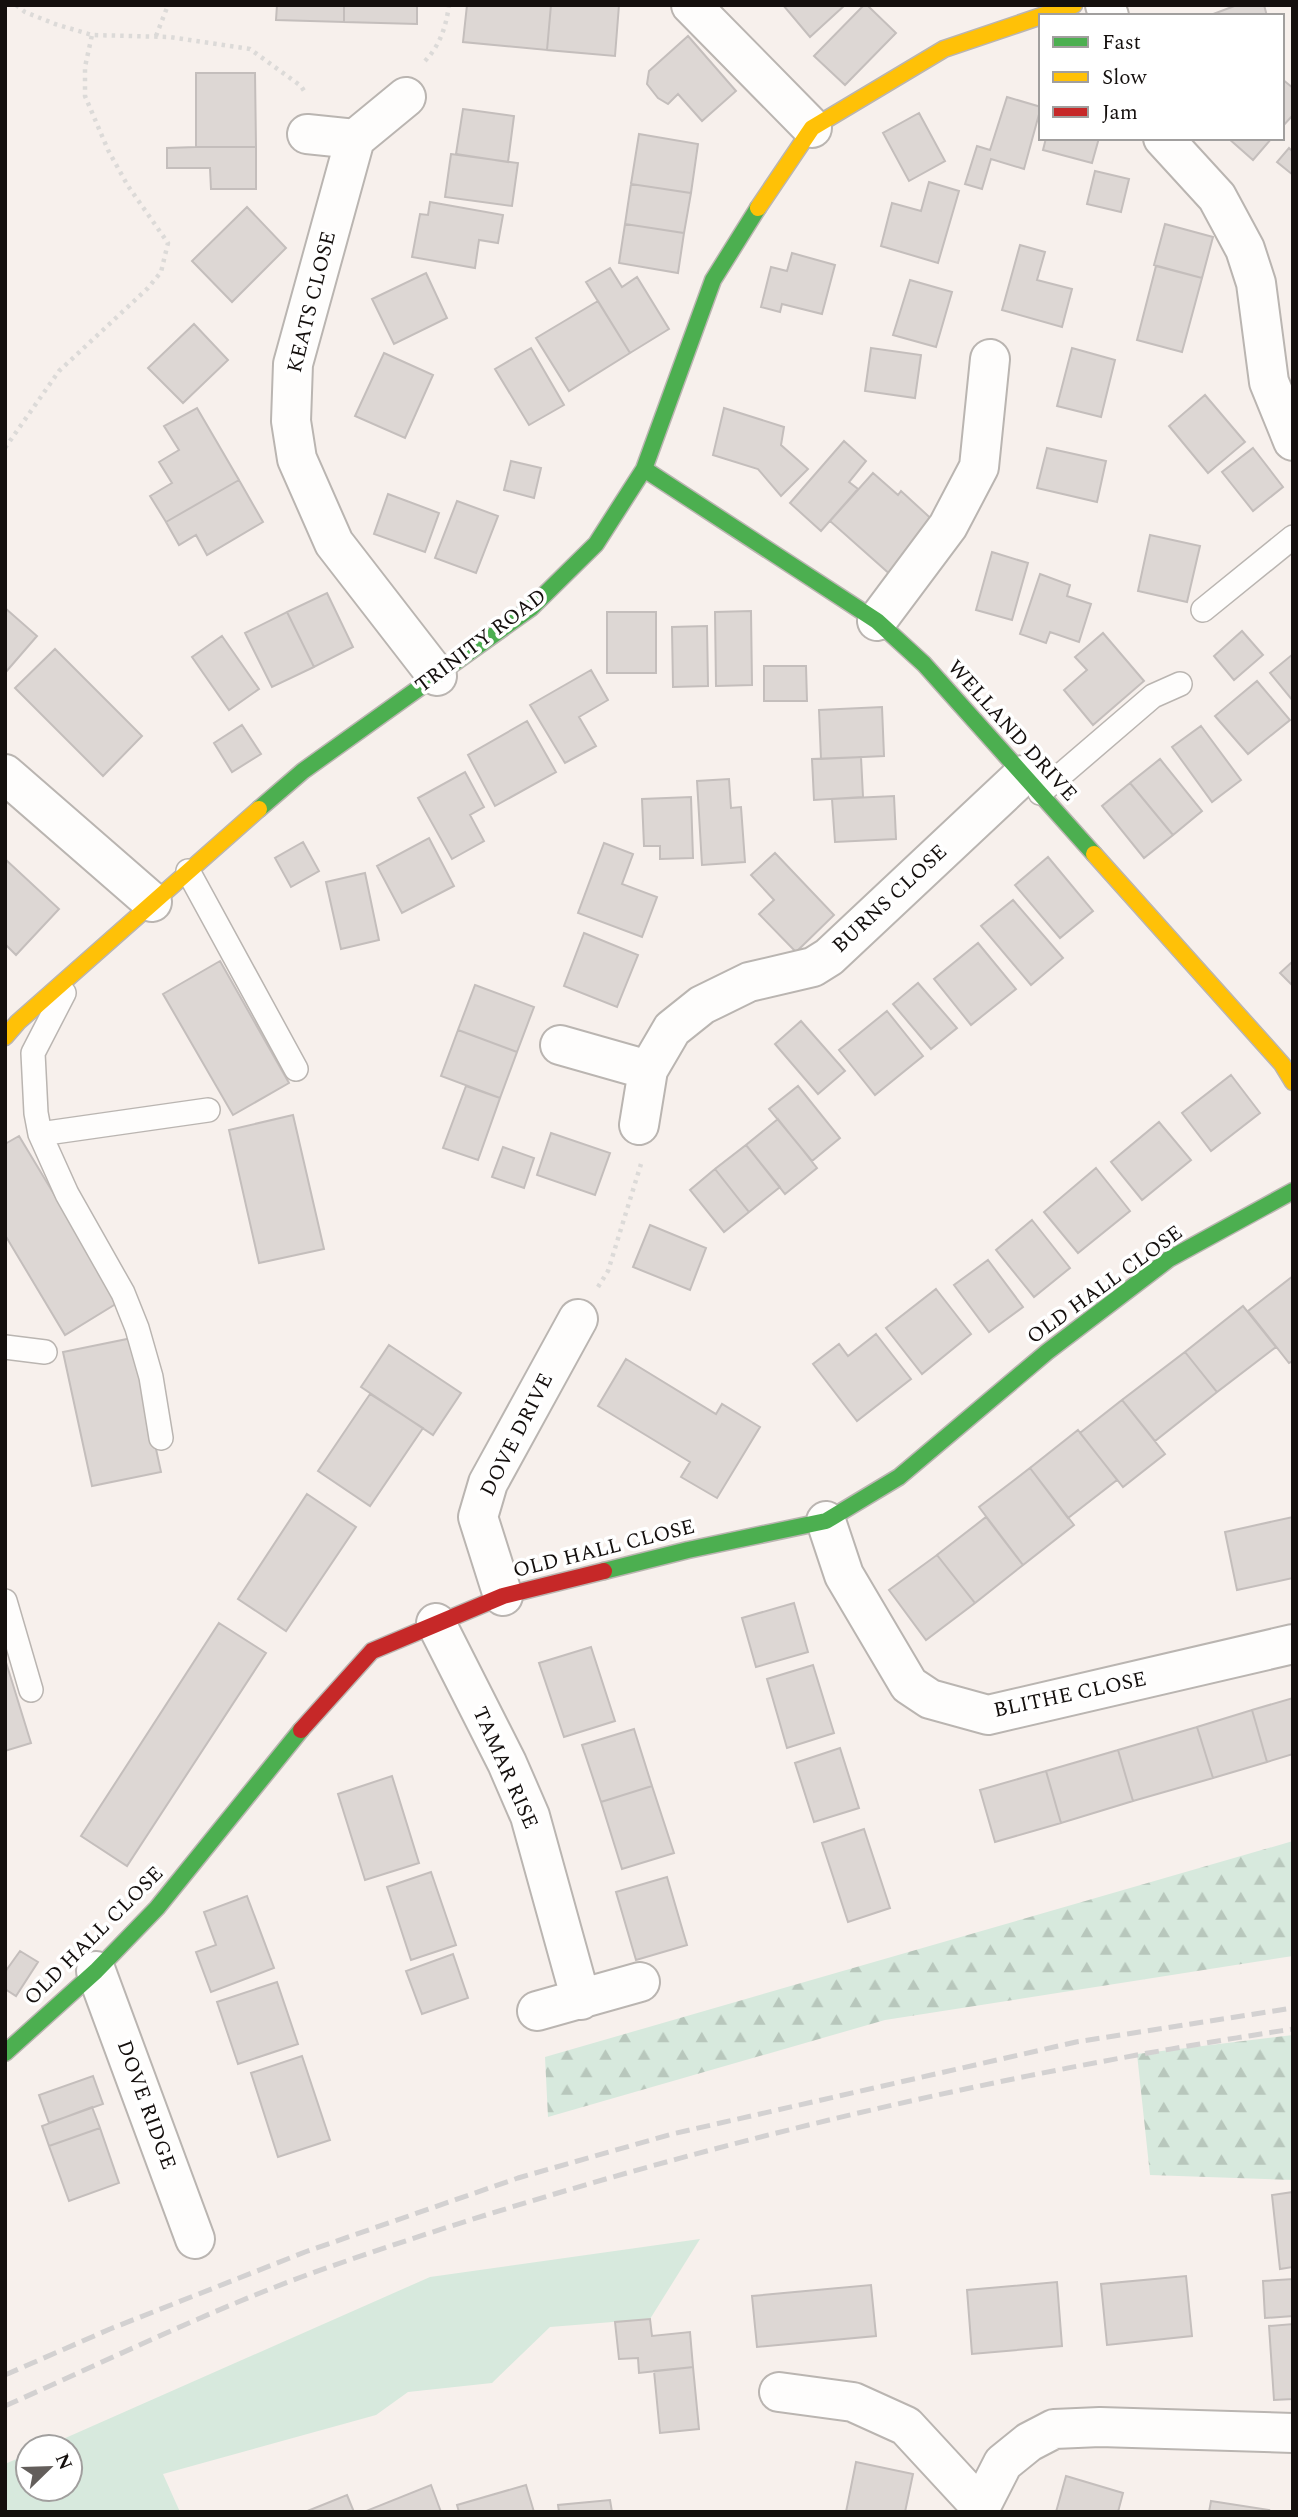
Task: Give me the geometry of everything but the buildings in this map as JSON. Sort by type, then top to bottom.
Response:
[{"type":"street","points":[[691,5],[812,128]]},
{"type":"street","name":"TRINITY ROAD","points":[[1047,14],[1074,5]]},
{"type":"street","name":"TRINITY ROAD","points":[[5,1037],[18,1022],[152,902],[303,771],[531,608],[596,544],[644,469],[713,280],[812,128],[944,49],[1039,17]]},
{"type":"street","points":[[308,116],[355,139],[406,97]]},
{"type":"street","name":"KEATS CLOSE","points":[[355,139],[293,364],[291,421],[297,459],[334,543],[437,676]]},
{"type":"street","points":[[1165,140],[1217,197],[1245,250],[1256,283],[1269,382],[1293,441]]},
{"type":"street","points":[[877,621],[948,526],[979,467],[990,359]]},
{"type":"street","name":"WELLAND DRIVE","points":[[644,469],[877,621],[924,664],[1282,1064],[1293,1082]]},
{"type":"street","points":[[5,774],[152,902]]},
{"type":"street","name":"BURNS CLOSE","points":[[639,1125],[648,1070],[672,1029],[702,1005],[749,982],[813,967],[829,957],[1031,784]]},
{"type":"street","points":[[560,1045],[648,1070]]},
{"type":"street","name":"OLD HALL CLOSE","points":[[5,2053],[96,1971],[157,1908],[288,1745],[372,1651],[503,1596],[688,1550],[826,1521],[899,1477],[1047,1352],[1170,1259],[1293,1191]]},
{"type":"street","name":"DOVE DRIVE","points":[[503,1596],[478,1517],[488,1483],[578,1319]]},
{"type":"street","name":"BLITHE CLOSE","points":[[826,1521],[844,1575],[909,1685],[930,1699],[942,1703],[988,1715],[1293,1644]]},
{"type":"street","name":"TAMAR RISE","points":[[436,1623],[507,1763],[530,1816],[581,2000]]},
{"type":"street","name":"DOVE RIDGE","points":[[96,1971],[195,2239]]},
{"type":"street","points":[[537,2011],[640,1982]]},
{"type":"street","points":[[779,2392],[853,2402],[906,2426],[979,2509],[1003,2463],[1029,2442],[1054,2428],[1293,2433]]},
{"type":"lane","points":[[1203,610],[1293,537]]},
{"type":"lane","points":[[1031,784],[1153,696],[1180,684]]},
{"type":"lane","points":[[188,871],[296,1069]]},
{"type":"lane","points":[[75,971],[33,1054],[40,1135],[67,1194],[105,1258],[133,1317],[150,1377],[161,1438]]},
{"type":"lane","points":[[40,1135],[208,1110]]},
{"type":"lane","points":[[5,1347],[45,1352]]},
{"type":"lane","points":[[5,1601],[31,1690]]},
{"type":"path","points":[[16,5],[25,12],[55,24],[92,35],[156,36],[250,48],[301,86],[308,116]]},
{"type":"path","points":[[156,36],[168,5]]},
{"type":"path","points":[[406,97],[415,76],[423,62],[434,51],[445,28],[449,5]]},
{"type":"path","points":[[5,448],[59,371],[148,288],[161,272],[167,243],[121,174],[85,96],[85,67],[92,35]]},
{"type":"path","points":[[578,1319],[608,1271],[643,1160],[639,1125]]},
{"type":"green space","points":[[1293,1841],[1293,1956],[885,2020],[548,2117],[545,2057]]},
{"type":"green space","points":[[1293,2035],[1293,2180],[1150,2175],[1137,2054]]},
{"type":"green space","points":[[700,2239],[650,2319],[550,2327],[492,2383],[408,2392],[376,2415],[163,2474],[180,2512],[5,2512],[5,2464],[14,2460],[14,2503],[84,2503],[84,2433],[77,2433],[430,2277]]},
{"type":"railway","points":[[5,2375],[110,2329],[305,2252],[518,2178],[672,2134],[1076,2042],[1293,2008]]},
{"type":"railway","points":[[5,2406],[206,2315],[288,2282],[565,2191],[805,2126],[926,2098],[1170,2049],[1293,2029]]},
{"type":"traffic: fast","points":[[259,809],[303,771],[531,608],[596,544],[644,469],[713,280],[758,208]]},
{"type":"traffic: fast","points":[[644,469],[877,621],[924,664],[1094,854]]},
{"type":"traffic: fast","points":[[604,1571],[826,1521],[899,1477],[1047,1352],[1169,1259],[1293,1191]]},
{"type":"traffic: fast","points":[[5,2053],[96,1971],[157,1908],[301,1730]]},
{"type":"traffic: slow","points":[[1047,14],[1074,5]]},
{"type":"traffic: slow","points":[[758,208],[812,128],[944,49],[1039,17]]},
{"type":"traffic: slow","points":[[5,1037],[18,1022],[259,809]]},
{"type":"traffic: slow","points":[[1094,854],[1282,1064],[1293,1082]]},
{"type":"traffic: jam","points":[[301,1730],[372,1651],[503,1596],[604,1571]]}]
